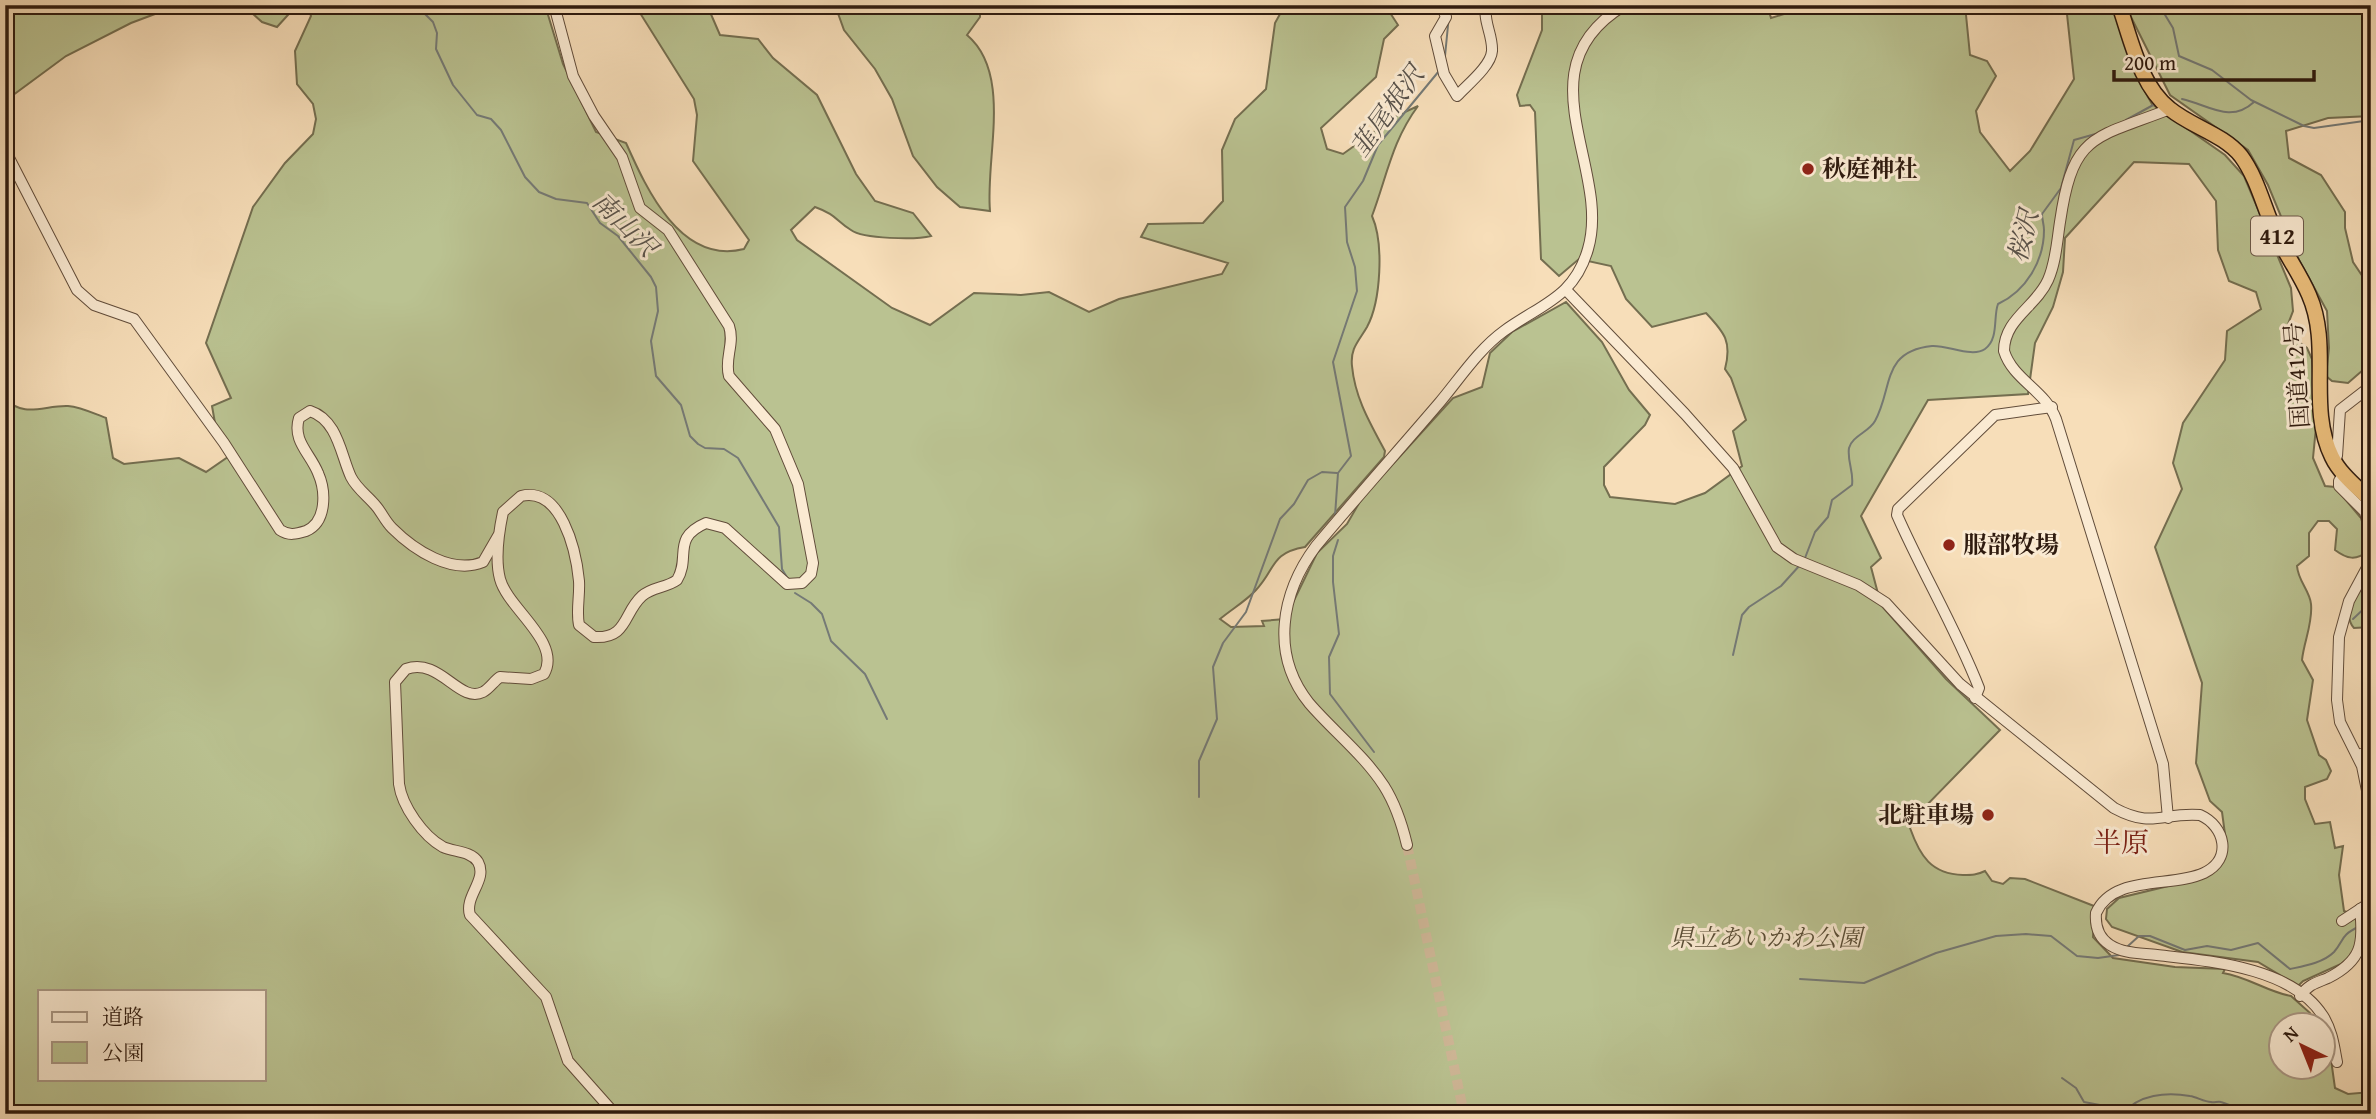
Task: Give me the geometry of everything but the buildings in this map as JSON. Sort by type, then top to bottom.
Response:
[{"type":"highway","name":"国道412号","points":[[2119,5],[2152,91],[2170,109],[2226,143],[2240,155],[2252,174],[2275,233],[2308,292],[2316,312],[2321,336],[2320,416],[2332,459],[2371,501]]},
{"type":"street","points":[[554,5],[573,76],[622,157],[640,208],[668,230],[731,333],[733,341],[727,368],[729,376],[771,421],[798,484],[813,563],[808,578],[798,584],[787,584],[725,528],[706,523],[695,528],[683,542],[682,569],[677,580],[642,596],[617,631],[593,638],[579,625],[578,577],[557,508],[541,495],[521,496],[503,512],[500,579],[545,647],[550,657],[548,668],[536,678],[500,677],[484,691],[475,694],[460,689],[433,669],[411,667],[401,671],[395,686],[400,790],[412,814],[436,841],[471,855],[478,862],[481,872],[469,901],[470,915],[546,997],[568,1060],[615,1114]]},
{"type":"street","points":[[1441,5],[1446,17],[1435,36],[1444,74],[1457,96],[1487,62],[1493,51],[1485,15],[1486,5]]},
{"type":"street","points":[[1408,845],[1394,804],[1371,769],[1309,702],[1294,679],[1284,637],[1285,607],[1290,591],[1316,546],[1492,342],[1566,290],[1581,267],[1591,235],[1591,213],[1574,108],[1576,70],[1584,47],[1595,30],[1625,5]]},
{"type":"street","points":[[2168,818],[2163,764],[2052,407],[2012,368],[2004,351],[2004,344],[2010,327],[2048,282],[2054,262],[2067,176],[2081,152],[2089,144],[2170,109]]},
{"type":"street","points":[[5,150],[77,290],[94,305],[134,319],[224,443],[280,530],[290,534],[311,529],[320,520],[323,512],[319,476],[297,434],[299,418],[310,411],[320,416],[334,434],[357,486],[393,529],[415,547],[451,566],[478,564],[488,557],[501,529]]},
{"type":"street","points":[[1566,290],[1709,441],[1746,489],[1771,538],[1794,559],[1858,585],[1886,603],[1942,666],[1975,698],[2114,808],[2144,820],[2188,814],[2209,819],[2221,833],[2222,852],[2218,861],[2205,872],[2129,888],[2106,899],[2096,913],[2098,930],[2109,945],[2124,950],[2241,966],[2266,975],[2317,1010]]},
{"type":"street","points":[[2332,459],[2337,456],[2340,410],[2371,386]]},
{"type":"street","points":[[1975,698],[1979,688],[1967,653],[1941,609],[1900,521],[1898,509],[1995,415],[2052,407]]},
{"type":"street","points":[[2344,474],[2339,486],[2361,507],[2371,539]]},
{"type":"street","points":[[2370,808],[2368,782],[2340,722],[2337,667],[2339,637],[2349,601],[2371,560]]},
{"type":"street","points":[[2357,755],[2371,752]]},
{"type":"street","points":[[2342,920],[2371,902]]},
{"type":"street","points":[[2300,996],[2310,984],[2328,977],[2358,954],[2367,940],[2360,909]]},
{"type":"green space","points":[[33,5],[179,5],[131,23],[66,56],[5,101],[5,11]]},
{"type":"green space","points":[[243,5],[297,5],[277,27],[262,22]]},
{"type":"green space","name":"県立あいかわ公園","points":[[301,5],[545,5],[563,64],[596,132],[626,143],[656,201],[669,220],[685,235],[702,246],[722,251],[744,249],[749,240],[693,161],[697,115],[694,99],[640,13],[639,5],[707,5],[720,35],[758,39],[773,58],[817,95],[856,174],[875,201],[913,213],[931,236],[890,238],[857,233],[815,207],[791,230],[797,240],[892,308],[930,325],[974,293],[1021,295],[1049,292],[1089,312],[1119,299],[1222,274],[1228,263],[1141,237],[1148,224],[1203,223],[1223,201],[1222,150],[1235,119],[1266,89],[1275,23],[1285,5],[1385,5],[1398,25],[1384,39],[1376,77],[1321,128],[1327,149],[1343,154],[1396,116],[1418,106],[1396,146],[1372,216],[1378,241],[1378,288],[1372,316],[1352,354],[1354,378],[1360,400],[1385,451],[1384,457],[1305,547],[1285,553],[1279,558],[1256,590],[1220,619],[1231,627],[1264,626],[1262,621],[1285,619],[1317,553],[1347,524],[1362,498],[1453,398],[1482,387],[1490,353],[1512,332],[1566,302],[1602,342],[1629,390],[1650,415],[1645,425],[1604,467],[1604,485],[1610,497],[1675,504],[1705,493],[1742,466],[1733,431],[1746,420],[1731,378],[1725,369],[1728,352],[1725,338],[1706,313],[1652,327],[1626,299],[1611,266],[1579,259],[1559,276],[1541,259],[1535,112],[1530,105],[1520,106],[1517,95],[1542,30],[1542,5],[1767,5],[1771,18],[1784,14],[1784,5],[1965,5],[1970,55],[1987,61],[1996,76],[1976,111],[1980,132],[2010,171],[2030,151],[2074,79],[2066,5],[2112,5],[2139,81],[2152,104],[2225,155],[2244,176],[2291,288],[2293,311],[2285,332],[2307,348],[2312,359],[2316,427],[2313,458],[2325,486],[2335,487],[2360,517],[2371,523],[2368,551],[2352,558],[2335,550],[2337,529],[2329,521],[2318,521],[2309,533],[2309,556],[2297,566],[2311,604],[2311,618],[2302,660],[2313,680],[2307,720],[2319,755],[2326,760],[2331,771],[2327,779],[2305,787],[2305,799],[2315,824],[2330,822],[2335,848],[2343,846],[2339,875],[2344,911],[2355,915],[2371,912],[2371,936],[2359,941],[2358,949],[2341,964],[2303,981],[2298,986],[2258,962],[2182,952],[2112,927],[2106,919],[2107,909],[2119,898],[2193,880],[2227,849],[2222,812],[2210,801],[2196,763],[2202,683],[2155,547],[2182,489],[2173,463],[2183,423],[2225,360],[2227,331],[2261,309],[2256,292],[2229,281],[2218,250],[2216,201],[2189,164],[2134,162],[2065,238],[2063,272],[2053,307],[2035,343],[2028,394],[1928,400],[1861,516],[1881,558],[1871,567],[1881,605],[1946,679],[2000,730],[1918,814],[1910,828],[1928,862],[1943,871],[1966,875],[1985,871],[1992,881],[2003,884],[2010,878],[2025,879],[2094,906],[2093,937],[2113,958],[2175,967],[2225,969],[2223,973],[2291,996],[2307,1010],[2268,1010],[2268,1080],[2334,1080],[2335,1088],[2348,1094],[2371,1092],[2371,1114],[5,1114],[5,398],[19,408],[35,410],[68,406],[106,418],[113,458],[124,464],[179,458],[206,472],[235,452],[215,423],[212,406],[231,398],[206,343],[253,207],[285,163],[313,134],[316,119],[313,104],[297,84],[295,51],[311,16],[308,8]]},
{"type":"green space","points":[[835,5],[980,5],[980,17],[967,35],[981,52],[989,72],[993,94],[990,211],[960,207],[937,187],[913,156],[892,99],[875,69],[844,30]]},
{"type":"green space","points":[[2125,5],[2371,5],[2371,116],[2328,118],[2286,131],[2289,158],[2321,175],[2345,212],[2345,228],[2353,262],[2371,289],[2371,363],[2348,383],[2332,381],[2326,376],[2329,348],[2327,311],[2299,260],[2268,185],[2248,150],[2170,95]]},
{"type":"green space","points":[[2371,573],[2371,627],[2354,628],[2350,622],[2350,607]]},
{"type":"waterway","name":"南山沢","points":[[402,5],[425,14],[433,22],[437,33],[436,49],[453,85],[477,115],[491,119],[501,130],[525,177],[539,192],[556,199],[587,203],[600,223],[618,236],[651,277],[656,287],[658,311],[651,341],[656,376],[681,405],[690,436],[705,448],[724,449],[738,458],[779,527],[782,569],[788,579]]},
{"type":"waterway","name":"韮尾根沢","points":[[1445,56],[1450,5]]},
{"type":"waterway","points":[[2159,5],[2173,28],[2179,56],[2212,70],[2251,100],[2304,126],[2314,128],[2371,120]]},
{"type":"waterway","name":"韮尾根沢","points":[[1335,516],[1338,473],[1351,456],[1333,362],[1357,291],[1355,267],[1347,242],[1345,207],[1363,181],[1378,145],[1439,71]]},
{"type":"waterway","name":"桜沢","points":[[2182,99],[2228,112],[2236,112],[2254,102]]},
{"type":"waterway","name":"桜沢","points":[[2126,120],[2155,104]]},
{"type":"waterway","name":"桜沢","points":[[1805,558],[1815,532],[1828,517],[1832,500],[1852,485],[1849,448],[1853,440],[1875,421],[1896,363],[1916,349],[1938,346],[1973,352],[1989,345],[1994,334],[1998,304],[2025,283],[2037,264],[2043,242],[2042,214],[2061,188],[2074,140],[2099,133]]},
{"type":"waterway","points":[[1199,797],[1199,761],[1217,719],[1213,667],[1223,643],[1246,612],[1280,519],[1294,504],[1308,480],[1322,472],[1337,473]]},
{"type":"waterway","name":"韮尾根沢","points":[[1338,540],[1333,556],[1333,582],[1339,634],[1329,657],[1330,694],[1374,752]]},
{"type":"waterway","name":"桜沢","points":[[1733,655],[1742,615],[1749,607],[1781,586],[1800,565]]},
{"type":"waterway","name":"南山沢","points":[[795,593],[822,614],[831,641],[865,674],[887,719]]},
{"type":"waterway","points":[[2353,619],[2371,602]]},
{"type":"waterway","points":[[2128,946],[2139,936],[2150,936],[2185,950],[2207,946],[2231,950],[2258,943],[2290,969],[2313,964],[2330,956],[2345,935],[2358,927]]},
{"type":"waterway","points":[[1800,979],[1864,983],[1936,953],[1996,936],[2051,936],[2077,956],[2098,958],[2119,955]]},
{"type":"waterway","points":[[2062,1078],[2076,1088],[2084,1102],[2126,1110]]},
{"type":"waterway","points":[[2123,1114],[2129,1107],[2145,1098],[2172,1094],[2221,1102],[2246,1110],[2262,1105],[2287,1109],[2290,1114]]},
{"type":"tunnel","points":[[1407,845],[1464,1114]]},
{"type":"place","name":"秋庭神社","points":[[1808,169]]},
{"type":"place","name":"服部牧場","points":[[1949,545]]},
{"type":"place","name":"北駐車場","points":[[1988,815]]},
{"type":"district","name":"半原","points":[[2121,842]]}]
